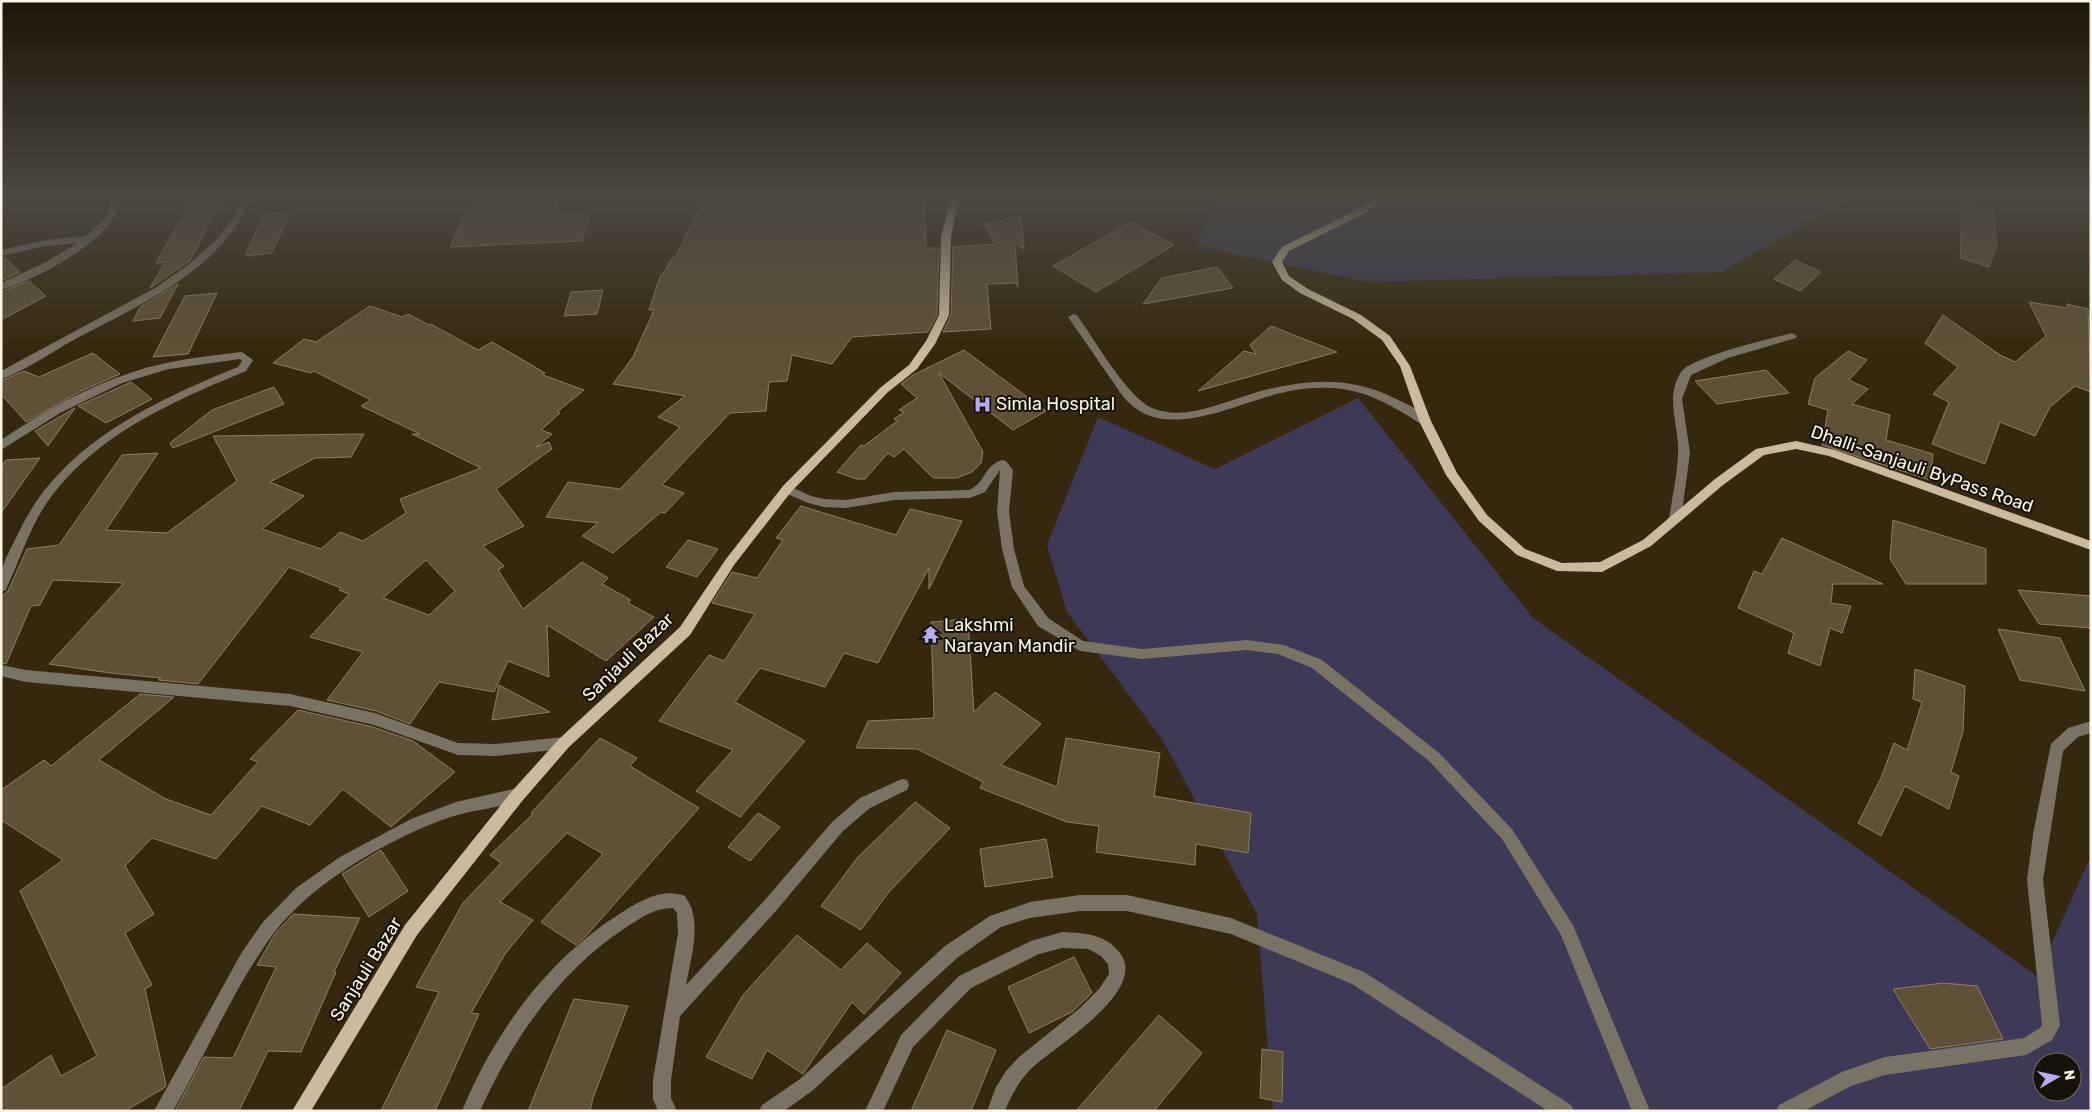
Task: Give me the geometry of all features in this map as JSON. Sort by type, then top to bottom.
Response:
[{"type":"main road","name":"Sanjauli Bazar","points":[[301,1111],[411,930],[518,795],[564,743],[684,631],[730,562],[787,489],[884,390],[913,367],[931,342],[944,315],[946,249]]},
{"type":"main road","name":"Dhalli-Sanjauli ByPass Road","points":[[1285,249],[1277,262],[1285,278],[1304,291],[1357,317],[1386,338],[1405,366],[1426,421],[1452,475],[1482,518],[1521,552],[1561,568],[1602,567],[1647,543],[1719,482],[1760,452],[1796,445],[1831,453],[2091,546]]},
{"type":"street","points":[[1,253],[19,249]]},
{"type":"street","points":[[1,287],[28,276],[73,249]]},
{"type":"street","points":[[1,376],[158,290],[191,267],[211,249]]},
{"type":"street","points":[[1073,318],[1132,400],[1153,414],[1181,417],[1204,413],[1268,392],[1312,386],[1339,385],[1366,390],[1395,403],[1426,421]]},
{"type":"street","points":[[1676,520],[1684,453],[1677,399],[1686,372],[1701,364],[1741,350],[1792,336]]},
{"type":"street","points":[[1,446],[69,405],[115,382],[158,368],[221,357],[242,355],[248,360],[242,368],[160,404],[84,455],[57,482],[34,515],[1,587]]},
{"type":"street","points":[[787,489],[808,499],[824,503],[846,504],[894,496],[970,494],[980,490],[989,479],[993,469],[997,465],[1002,464],[1007,470],[1003,512],[1008,549],[1018,587],[1042,622],[1080,646],[1142,654],[1247,644],[1279,649],[1317,664],[1434,758],[1507,834],[1567,930],[1640,1111]]},
{"type":"street","points":[[1,670],[36,677],[290,700],[375,719],[458,749],[496,750],[564,743]]},
{"type":"street","points":[[1785,1111],[1848,1078],[1884,1066],[2026,1046],[2046,1034],[2051,1025],[2035,880],[2056,748],[2073,732],[2091,727]]},
{"type":"street","points":[[672,1012],[769,907],[838,826],[865,803],[902,785]]},
{"type":"street","points":[[163,1111],[237,976],[270,926],[292,902],[335,871],[379,843],[439,814],[518,795]]},
{"type":"street","points":[[471,1111],[479,1092],[515,1029],[563,968],[616,924],[652,904],[667,899],[679,902],[685,913],[681,970],[672,1012],[662,1080],[662,1099],[668,1111]]},
{"type":"street","points":[[768,1111],[806,1085],[951,952],[996,921],[1030,910],[1080,903],[1127,903],[1231,926],[1358,978],[1565,1111]]},
{"type":"street","points":[[874,1111],[907,1041],[965,982],[1038,947],[1062,940],[1090,941],[1107,950],[1116,961],[1117,975],[1101,1000],[1022,1065],[1000,1094],[996,1111]]},
{"type":"shaded area","points":[[1210,249],[1761,249],[1721,272],[1368,282]]},
{"type":"shaded area","points":[[1358,398],[1533,618],[2037,976],[2091,856],[2091,1111],[1273,1111],[1257,914],[1162,739],[1067,612],[1047,545],[1098,417],[1215,469]]},
{"type":"building","points":[[164,249],[196,249],[190,261],[150,288],[165,262],[156,263]]},
{"type":"building","points":[[248,249],[274,249],[272,253],[245,256]]},
{"type":"building","points":[[679,249],[939,249],[937,315],[928,332],[852,337],[832,364],[792,355],[787,381],[769,382],[766,411],[730,413],[662,485],[684,493],[665,513],[661,512],[613,553],[582,536],[598,523],[546,517],[568,482],[620,489],[680,427],[658,417],[685,396],[613,384],[633,357],[654,310],[649,310],[661,274],[663,274],[672,258],[675,258]]},
{"type":"building","points":[[953,249],[1015,249],[1018,287],[1016,283],[987,284],[991,329],[943,332],[951,315]]},
{"type":"building","points":[[1083,249],[1168,249],[1096,292],[1053,266]]},
{"type":"building","points":[[1960,249],[1996,249],[1989,267],[1960,258]]},
{"type":"building","points":[[4,257],[20,272],[1,281],[1,258]]},
{"type":"building","points":[[1795,260],[1821,272],[1800,291],[1774,279]]},
{"type":"building","points":[[1217,267],[1233,288],[1143,304],[1162,278]]},
{"type":"building","points":[[29,281],[46,296],[1,320],[1,292]]},
{"type":"building","points":[[178,284],[160,318],[133,321],[140,307]]},
{"type":"building","points":[[603,290],[597,314],[564,316],[571,292]]},
{"type":"building","points":[[217,293],[188,354],[153,357],[185,296]]},
{"type":"building","points":[[2029,302],[2067,308],[2067,304],[2088,309],[2091,392],[2075,386],[2050,407],[2035,436],[2000,422],[1985,464],[1932,444],[1949,402],[1933,394],[1958,367],[1925,343],[1943,315],[2000,355],[2015,362],[2046,336]]},
{"type":"building","points":[[370,306],[402,317],[408,314],[429,325],[431,324],[478,350],[492,342],[545,373],[543,375],[584,390],[557,412],[560,413],[541,430],[552,434],[536,447],[549,442],[552,449],[496,489],[524,526],[483,546],[504,566],[498,570],[523,609],[582,562],[608,578],[602,584],[631,600],[628,603],[654,617],[606,661],[547,625],[549,677],[508,661],[494,692],[439,682],[410,724],[376,711],[327,700],[363,652],[310,637],[349,594],[339,590],[341,588],[289,567],[198,684],[49,664],[124,583],[53,580],[40,605],[31,606],[6,664],[1,663],[1,597],[8,591],[27,549],[59,545],[122,455],[158,453],[106,530],[167,533],[237,481],[213,436],[364,434],[351,457],[315,458],[270,482],[304,496],[262,529],[321,549],[340,532],[363,541],[406,513],[400,499],[481,468],[412,434],[420,434],[361,406],[371,400],[314,371],[311,373],[273,363],[304,339],[316,342]],"holes":[[[426,560],[455,591],[429,615],[383,598]]]},
{"type":"building","points":[[1271,326],[1337,352],[1198,391],[1244,351],[1256,354],[1250,345]]},
{"type":"building","points":[[964,350],[1046,411],[1013,430],[939,373],[983,452],[981,463],[972,472],[957,478],[933,478],[904,449],[894,457],[888,453],[865,479],[857,479],[837,472],[861,445],[864,446],[897,421],[894,419],[904,412],[899,410],[917,398],[901,384],[913,375]]},
{"type":"building","points":[[1848,351],[1867,360],[1849,380],[1868,389],[1852,404],[1890,415],[1886,440],[1933,454],[1930,480],[1822,445],[1828,410],[1808,404],[1815,378]]},
{"type":"building","points":[[93,353],[120,374],[81,391],[26,422],[1,394],[1,381],[24,371],[39,377]]},
{"type":"building","points":[[1766,370],[1789,393],[1717,404],[1695,381]]},
{"type":"building","points":[[131,382],[152,399],[106,423],[78,406]]},
{"type":"building","points":[[274,387],[284,404],[173,448],[170,443],[212,410]]},
{"type":"building","points":[[75,408],[48,446],[35,431]]},
{"type":"building","points":[[40,458],[1,513],[1,467],[6,460]]},
{"type":"building","points":[[801,506],[896,535],[910,509],[962,521],[929,589],[929,568],[878,663],[844,653],[825,687],[760,668],[735,702],[805,741],[740,817],[696,791],[733,750],[659,721],[709,655],[724,661],[755,614],[712,603],[732,572],[757,578],[783,540],[776,538]]},
{"type":"building","points":[[1893,520],[1986,549],[1986,584],[1906,584],[1890,559]]},
{"type":"building","points":[[1782,538],[1883,584],[1833,584],[1831,603],[1851,606],[1842,633],[1830,628],[1820,666],[1788,653],[1794,633],[1738,608],[1754,571],[1762,574]]},
{"type":"building","points":[[688,540],[718,549],[697,577],[666,567]]},
{"type":"building","points":[[2018,590],[2091,596],[2091,628],[2039,624]]},
{"type":"building","points":[[968,619],[974,712],[995,692],[1041,724],[1001,765],[1057,787],[1066,738],[1160,753],[1154,796],[1251,813],[1248,853],[1196,844],[1195,865],[1096,852],[1099,826],[1067,822],[980,788],[983,782],[917,749],[856,748],[868,721],[934,718],[931,622]]},
{"type":"building","points":[[1998,629],[2060,638],[2085,691],[2020,680]]},
{"type":"building","points":[[1915,669],[1965,686],[1963,731],[1951,772],[1959,776],[1949,809],[1905,786],[1881,836],[1858,823],[1881,778],[1894,743],[1907,750],[1922,702],[1913,699]]},
{"type":"building","points":[[499,685],[550,712],[492,720]]},
{"type":"building","points":[[140,694],[174,697],[99,760],[166,799],[211,815],[258,762],[250,759],[298,710],[373,727],[413,741],[455,772],[391,827],[343,789],[310,825],[262,806],[216,859],[152,838],[125,866],[154,914],[125,933],[152,985],[145,989],[166,1085],[125,1111],[1,1111],[1,1089],[51,1055],[61,1076],[97,1056],[20,891],[63,860],[1,820],[1,790],[44,760],[51,766]]},
{"type":"building","points":[[600,738],[637,758],[630,766],[699,808],[587,935],[576,945],[541,922],[603,854],[567,833],[500,902],[533,920],[505,954],[471,1013],[479,1014],[435,1111],[381,1111],[439,992],[416,987],[463,903],[501,863],[490,855],[533,814],[531,813]]},
{"type":"building","points":[[915,802],[950,828],[888,893],[861,930],[821,906],[858,857]]},
{"type":"building","points":[[758,813],[780,827],[750,861],[728,847]]},
{"type":"building","points":[[1046,839],[1053,877],[985,887],[980,849]]},
{"type":"building","points":[[381,850],[408,891],[369,917],[342,874]]},
{"type":"building","points":[[293,914],[360,918],[334,972],[336,972],[301,1052],[268,1051],[239,1111],[175,1111],[204,1057],[233,1058],[276,967],[257,965],[275,934]]},
{"type":"building","points":[[797,935],[841,970],[867,943],[901,973],[864,1014],[852,1002],[803,1074],[767,1050],[752,1079],[706,1057],[743,995]]},
{"type":"building","points":[[1074,957],[1092,993],[1072,1012],[1029,1033],[1008,987]]},
{"type":"building","points":[[1943,983],[1977,986],[2003,1039],[1930,1049],[1893,989]]},
{"type":"building","points":[[574,999],[628,1006],[593,1098],[590,1111],[528,1111]]},
{"type":"building","points":[[1159,1015],[1202,1053],[1154,1111],[1076,1111]]},
{"type":"building","points":[[947,1030],[996,1050],[971,1111],[911,1111]]},
{"type":"building","points":[[1262,1049],[1283,1052],[1282,1102],[1260,1098]]},
{"type":"place","name":"Simla Hospital","points":[[982,404]]},
{"type":"place","name":"Lakshmi Narayan Mandir","points":[[930,635]]}]
